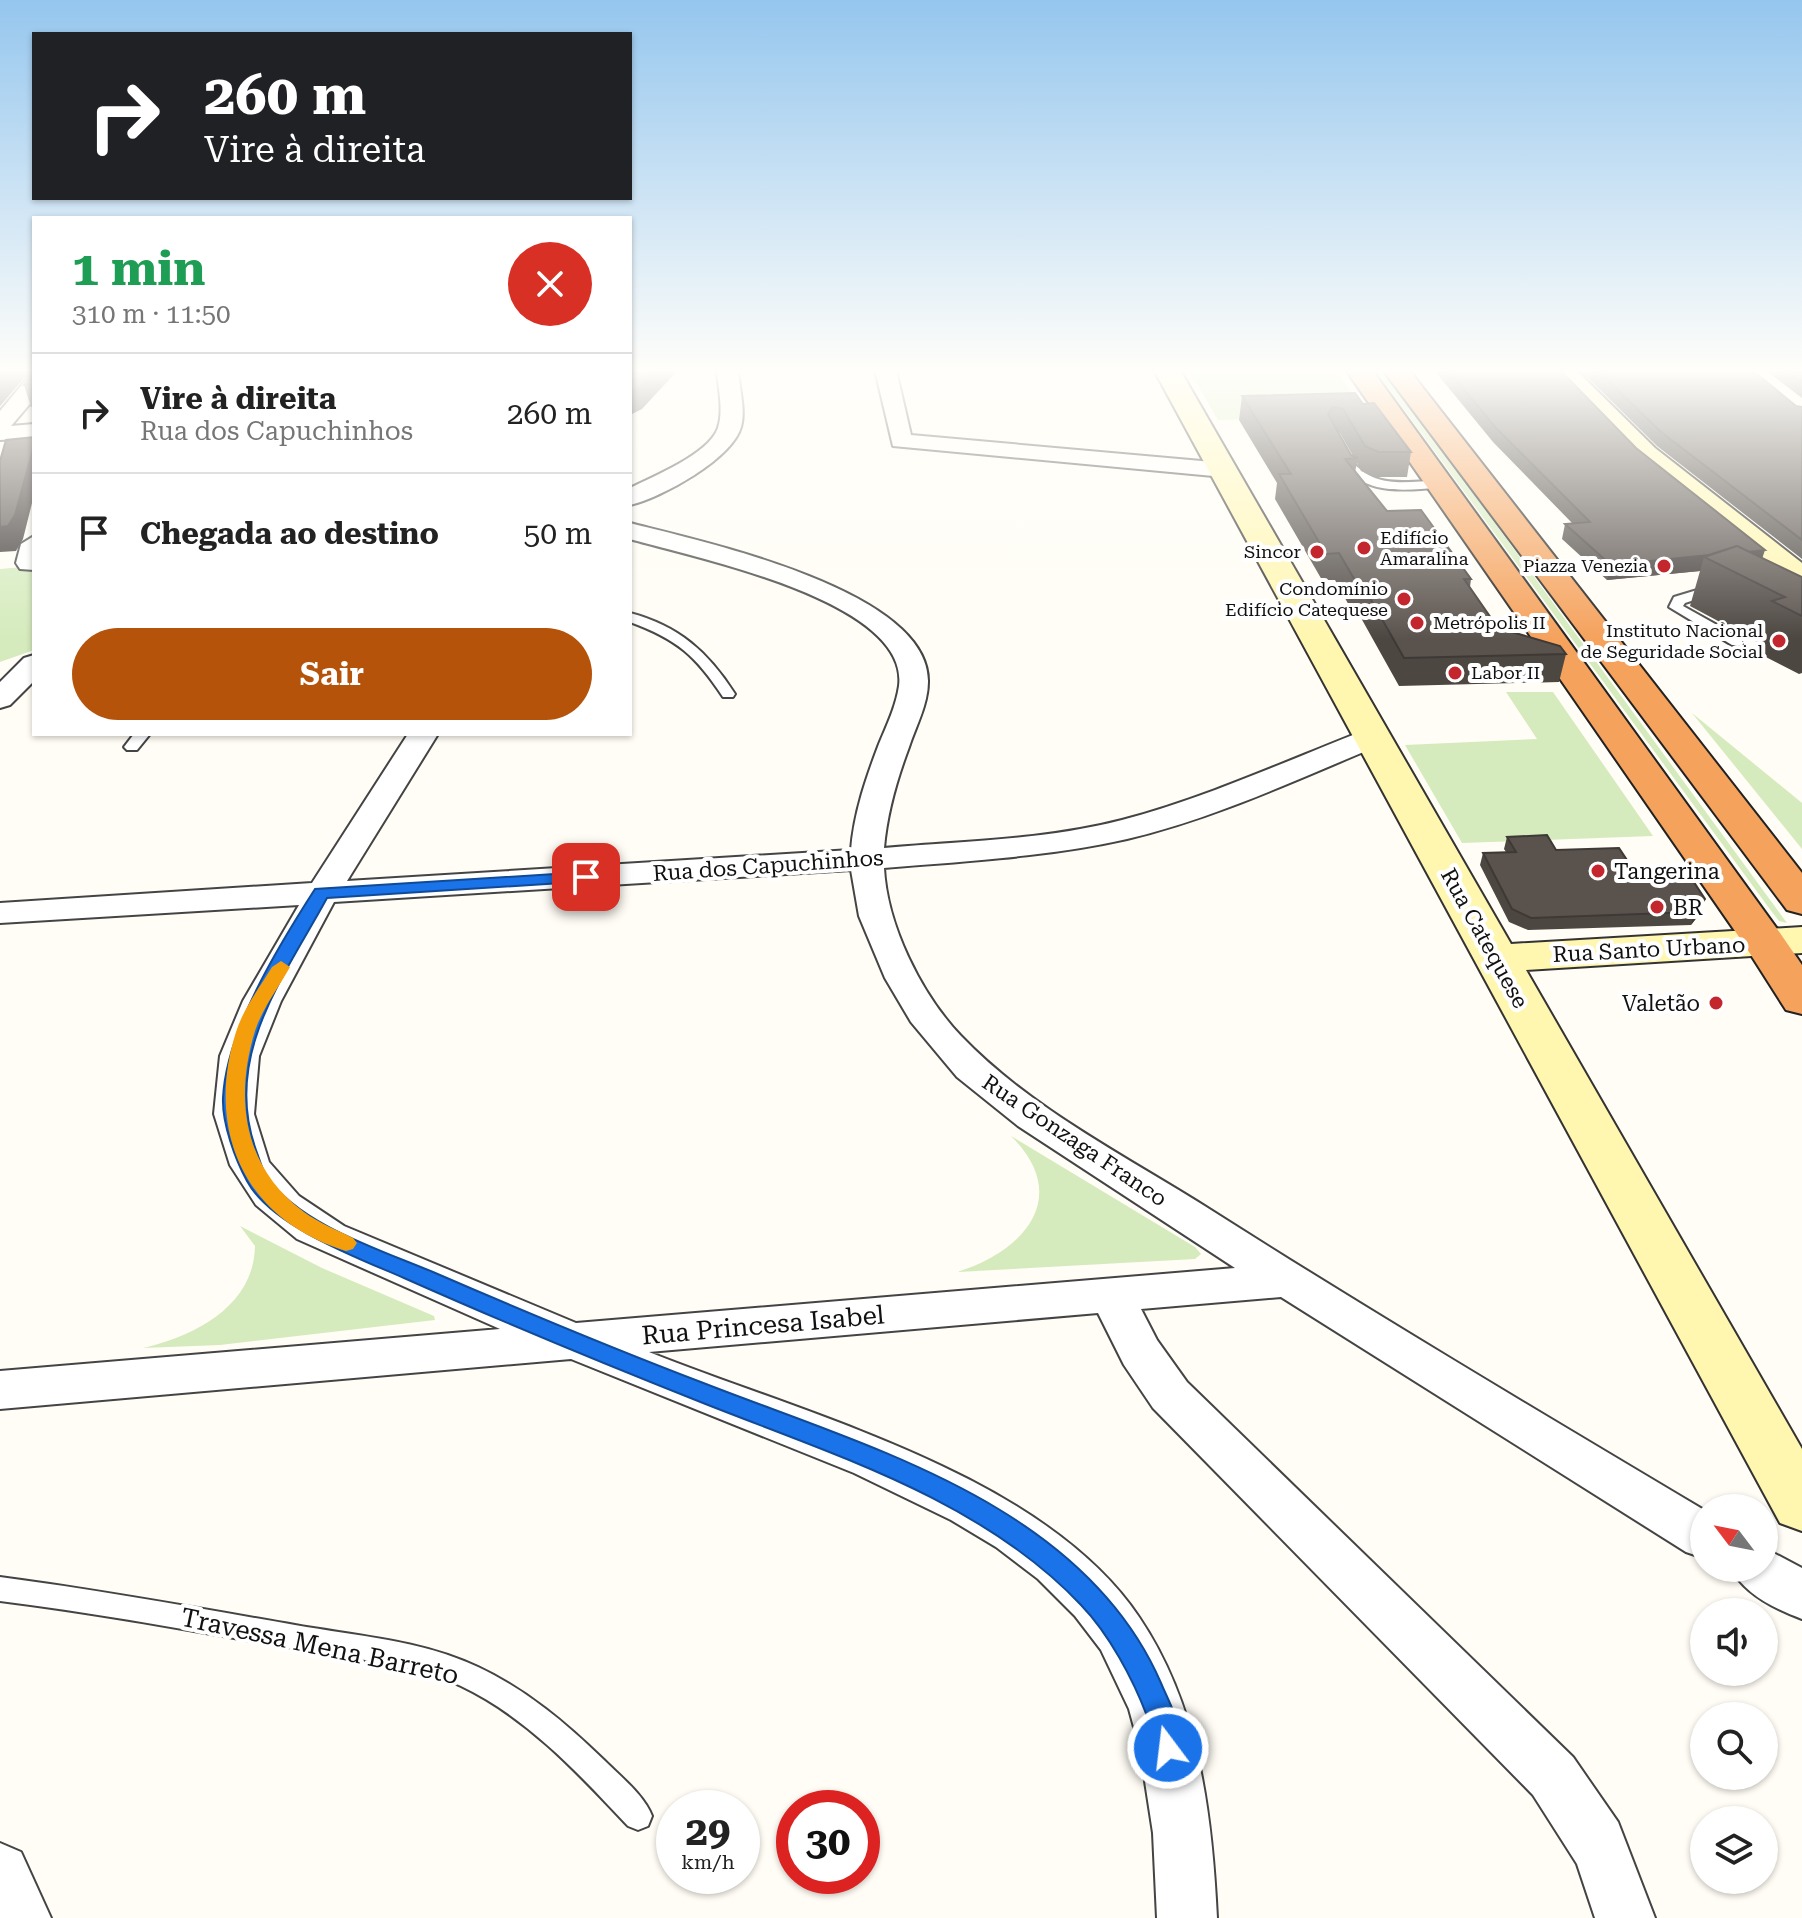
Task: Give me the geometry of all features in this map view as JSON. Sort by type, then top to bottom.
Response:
[{"type":"highway","points":[[1422,460],[1784,941],[1802,1000]]},
{"type":"highway","points":[[1464,460],[1802,901]]},
{"type":"main road","name":"Rua Catequese","points":[[1218,460],[1802,1505]]},
{"type":"main road","points":[[1651,460],[1791,578]]},
{"type":"main road","name":"Rua Santo Urbano","points":[[1495,958],[1784,941]]},
{"type":"street","points":[[632,497],[698,460]]},
{"type":"street","points":[[1107,460],[1224,470]]},
{"type":"street","name":"Rua Gonzaga Franco","points":[[632,532],[817,590],[851,606],[893,634],[908,659],[914,683],[875,797],[867,859],[882,933],[894,961],[927,1018],[953,1052],[1025,1109],[1287,1280],[1690,1527]]},
{"type":"street","points":[[0,699],[20,669]]},
{"type":"street","points":[[422,736],[321,893],[246,1030],[233,1098],[236,1123],[257,1180],[299,1220],[570,1341],[905,1473],[994,1521],[1061,1568],[1094,1599],[1119,1634],[1142,1673],[1163,1721],[1181,1817],[1187,1918]]},
{"type":"street","name":"Rua dos Capuchinhos","points":[[0,913],[867,859],[1055,843],[1126,829],[1205,805],[1374,737]]},
{"type":"street","name":"Rua Princesa Isabel","points":[[0,1390],[1287,1280]]},
{"type":"street","points":[[1111,1295],[1140,1352],[1170,1395],[1553,1776],[1591,1825],[1611,1864],[1625,1918]]},
{"type":"street","points":[[1778,1581],[1802,1596]]},
{"type":"street","points":[[0,1873],[21,1918]]},
{"type":"lane","points":[[1346,460],[1354,475],[1371,484],[1439,484]]},
{"type":"lane","points":[[1730,584],[1679,600],[1676,607],[1737,642]]},
{"type":"lane","points":[[632,618],[665,629],[692,647],[707,660],[728,694]]},
{"type":"lane","points":[[132,747],[140,736]]},
{"type":"lane","name":"Travessa Mena Barreto","points":[[0,1589],[68,1596],[439,1664],[503,1694],[562,1736],[638,1816]]},
{"type":"green space","points":[[1441,460],[1448,460],[1787,923],[1779,921]]},
{"type":"green space","points":[[32,566],[32,651],[0,662],[0,569]]},
{"type":"green space","points":[[1506,692],[1553,692],[1653,836],[1462,843],[1405,745],[1537,739]]},
{"type":"green space","points":[[1692,713],[1802,803],[1802,849]]},
{"type":"green space","points":[[1011,1136],[1195,1247],[1201,1254],[1195,1259],[957,1272],[1002,1251],[1032,1219],[1039,1201],[1038,1180],[1029,1159]]},
{"type":"green space","points":[[240,1226],[322,1268],[434,1316],[435,1320],[220,1345],[143,1348],[163,1343],[201,1326],[233,1301],[252,1267],[255,1246]]},
{"type":"building","points":[[30,460],[15,515],[8,526],[0,527],[0,461]]},
{"type":"building","points":[[1282,460],[1345,460],[1387,511],[1421,510],[1471,579],[1464,579],[1498,628],[1560,646],[1566,654],[1404,658],[1361,582],[1356,582],[1339,553],[1326,554],[1279,474],[1291,474]]},
{"type":"building","points":[[1528,460],[1651,460],[1765,550],[1748,552],[1737,546],[1709,555],[1611,565],[1565,524],[1590,522]]},
{"type":"building","points":[[1697,460],[1802,460],[1802,540]]},
{"type":"building","points":[[1737,546],[1802,577],[1802,616],[1772,601],[1785,597],[1704,557]]},
{"type":"building","points":[[1547,835],[1556,850],[1619,848],[1633,869],[1684,867],[1705,899],[1695,912],[1531,918],[1512,909],[1483,853],[1516,852],[1507,837]]},
{"type":"slow traffic","points":[[281,967],[246,1030],[233,1098],[236,1123],[257,1180],[274,1199],[299,1220],[346,1243]]},
{"type":"place","name":"Edifício Amaralina","points":[[1364,548]]},
{"type":"place","name":"Sincor","points":[[1317,552]]},
{"type":"place","name":"Piazza Venezia","points":[[1664,566]]},
{"type":"place","name":"Condomínio Edifício Catequese","points":[[1404,599]]},
{"type":"place","name":"Metrópolis II","points":[[1417,623]]},
{"type":"place","name":"Instituto Nacional de Seguridade Social","points":[[1779,641]]},
{"type":"place","name":"Labor II","points":[[1455,673]]},
{"type":"place","name":"Tangerina","points":[[1598,871]]},
{"type":"place","name":"BR","points":[[1657,907]]},
{"type":"place","name":"Valetão","points":[[1716,1003]]},
{"type":"route","points":[[586,877],[321,893],[246,1030],[233,1098],[236,1123],[257,1180],[299,1220],[341,1241],[570,1341],[905,1473],[994,1521],[1061,1568],[1094,1599],[1142,1673],[1163,1721],[1168,1748]]}]
